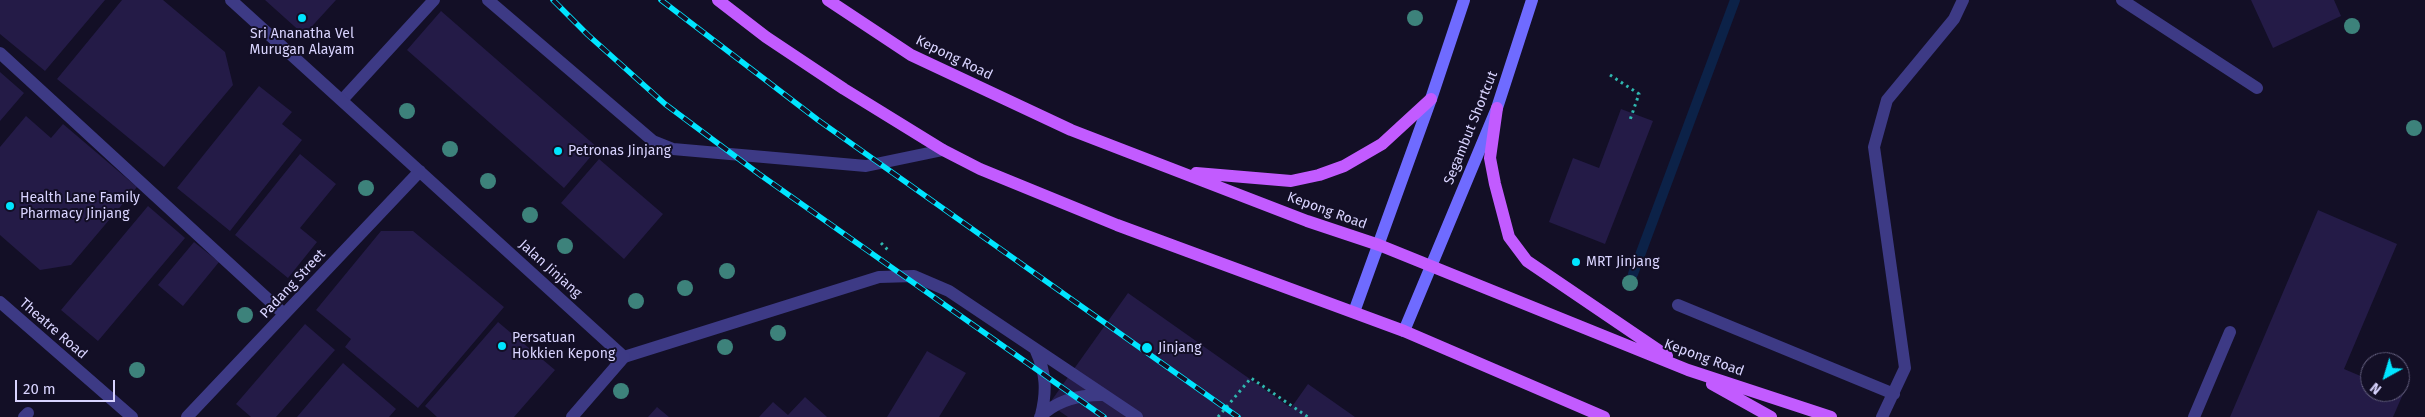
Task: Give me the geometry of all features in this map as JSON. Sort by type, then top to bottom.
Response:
[{"type":"main road","points":[[718,0],[782,48],[943,150],[980,169],[1109,222],[1404,331],[1604,417]]},
{"type":"main road","name":"Kepong Road","points":[[829,0],[911,55],[1071,130],[1307,221],[1379,245],[1688,370],[1831,417]]},
{"type":"main road","points":[[1354,312],[1431,99],[1464,0]]},
{"type":"main road","name":"Segambut Shortcut","points":[[1404,331],[1497,108],[1532,0]]},
{"type":"main road","points":[[1181,171],[1291,181],[1319,175],[1344,166],[1382,144],[1431,99]]},
{"type":"main road","points":[[1497,108],[1490,158],[1495,184],[1513,244],[1527,261],[1688,370],[1771,417]]},
{"type":"street","name":"Jalan Jinjang","points":[[231,0],[624,358]]},
{"type":"street","points":[[342,100],[434,0]]},
{"type":"street","points":[[488,0],[653,141],[673,149],[866,166],[943,150]]},
{"type":"street","points":[[1882,417],[1905,368],[1874,148],[1887,100],[1954,19],[1963,0]]},
{"type":"street","points":[[2122,0],[2257,88]]},
{"type":"street","points":[[0,53],[284,314]]},
{"type":"street","name":"Padang Street","points":[[187,417],[420,171]]},
{"type":"street","points":[[572,417],[624,358],[879,277],[914,276],[949,291],[1101,395],[1137,417]]},
{"type":"street","name":"Theatre Road","points":[[0,302],[132,417]]},
{"type":"street","points":[[1678,305],[1894,394]]},
{"type":"street","points":[[2194,417],[2230,332]]},
{"type":"street","points":[[1036,351],[1046,382],[1046,397],[1041,416]]},
{"type":"street","points":[[1041,416],[1057,404],[1071,398],[1084,395],[1101,395]]},
{"type":"path","points":[[1610,75],[1639,94],[1630,120]]},
{"type":"path","points":[[1218,417],[1251,378],[1308,417]]},
{"type":"building","points":[[0,0],[105,0],[45,71],[0,34]]},
{"type":"building","points":[[122,0],[163,0],[225,52],[233,85],[164,167],[57,79]]},
{"type":"building","name":"Sri Ananatha Vel Murugan Alayam","points":[[265,0],[336,0],[304,35]]},
{"type":"building","points":[[2251,0],[2334,0],[2341,16],[2273,48]]},
{"type":"building","points":[[441,11],[598,148],[564,188],[407,50]]},
{"type":"building","points":[[0,72],[24,93],[0,121]]},
{"type":"building","points":[[259,86],[292,112],[282,124],[302,140],[230,231],[177,188]]},
{"type":"building","points":[[1621,109],[1653,121],[1605,244],[1549,222],[1573,158],[1599,168]]},
{"type":"building","points":[[26,116],[51,138],[63,124],[137,187],[71,265],[40,270],[0,235],[0,147]]},
{"type":"building","points":[[300,154],[336,184],[300,228],[317,242],[288,278],[235,235]]},
{"type":"building","points":[[599,159],[663,214],[624,259],[561,203]]},
{"type":"building","points":[[148,206],[185,238],[98,341],[61,310]]},
{"type":"building","points":[[2318,210],[2397,244],[2344,369],[2360,376],[2360,402],[2400,402],[2393,417],[2230,417]]},
{"type":"building","points":[[381,231],[413,231],[504,307],[418,408],[345,347],[351,339],[316,310]]},
{"type":"building","points":[[194,242],[219,262],[183,306],[158,285]]},
{"type":"building","name":"Jinjang","points":[[1128,293],[1291,408],[1308,384],[1355,417],[1068,417],[1049,404]]},
{"type":"building","name":"Persatuan Hokkien Kepong","points":[[498,322],[555,370],[514,417],[437,417],[425,406]]},
{"type":"building","points":[[305,324],[335,350],[276,417],[251,417],[236,404]]},
{"type":"building","points":[[927,351],[966,373],[939,417],[887,417]]},
{"type":"building","points":[[343,363],[396,409],[389,417],[297,417]]},
{"type":"building","points":[[805,397],[827,417],[759,417],[773,402],[788,415]]},
{"type":"building","points":[[657,407],[669,417],[648,417]]},
{"type":"waterway","points":[[1633,274],[1735,0]]},
{"type":"railway","points":[[553,0],[588,35],[665,104],[759,174],[1104,417]]},
{"type":"railway","points":[[661,0],[818,120],[1238,417]]},
{"type":"place","name":"Sri Ananatha Vel Murugan Alayam","points":[[302,18]]},
{"type":"place","name":"Petronas Jinjang","points":[[558,151]]},
{"type":"place","name":"Health Lane Family Pharmacy Jinjang","points":[[10,206]]},
{"type":"place","name":"MRT Jinjang","points":[[1576,262]]},
{"type":"place","name":"Persatuan Hokkien Kepong","points":[[502,346]]},
{"type":"place","name":"Jinjang","points":[[1147,348]]}]
